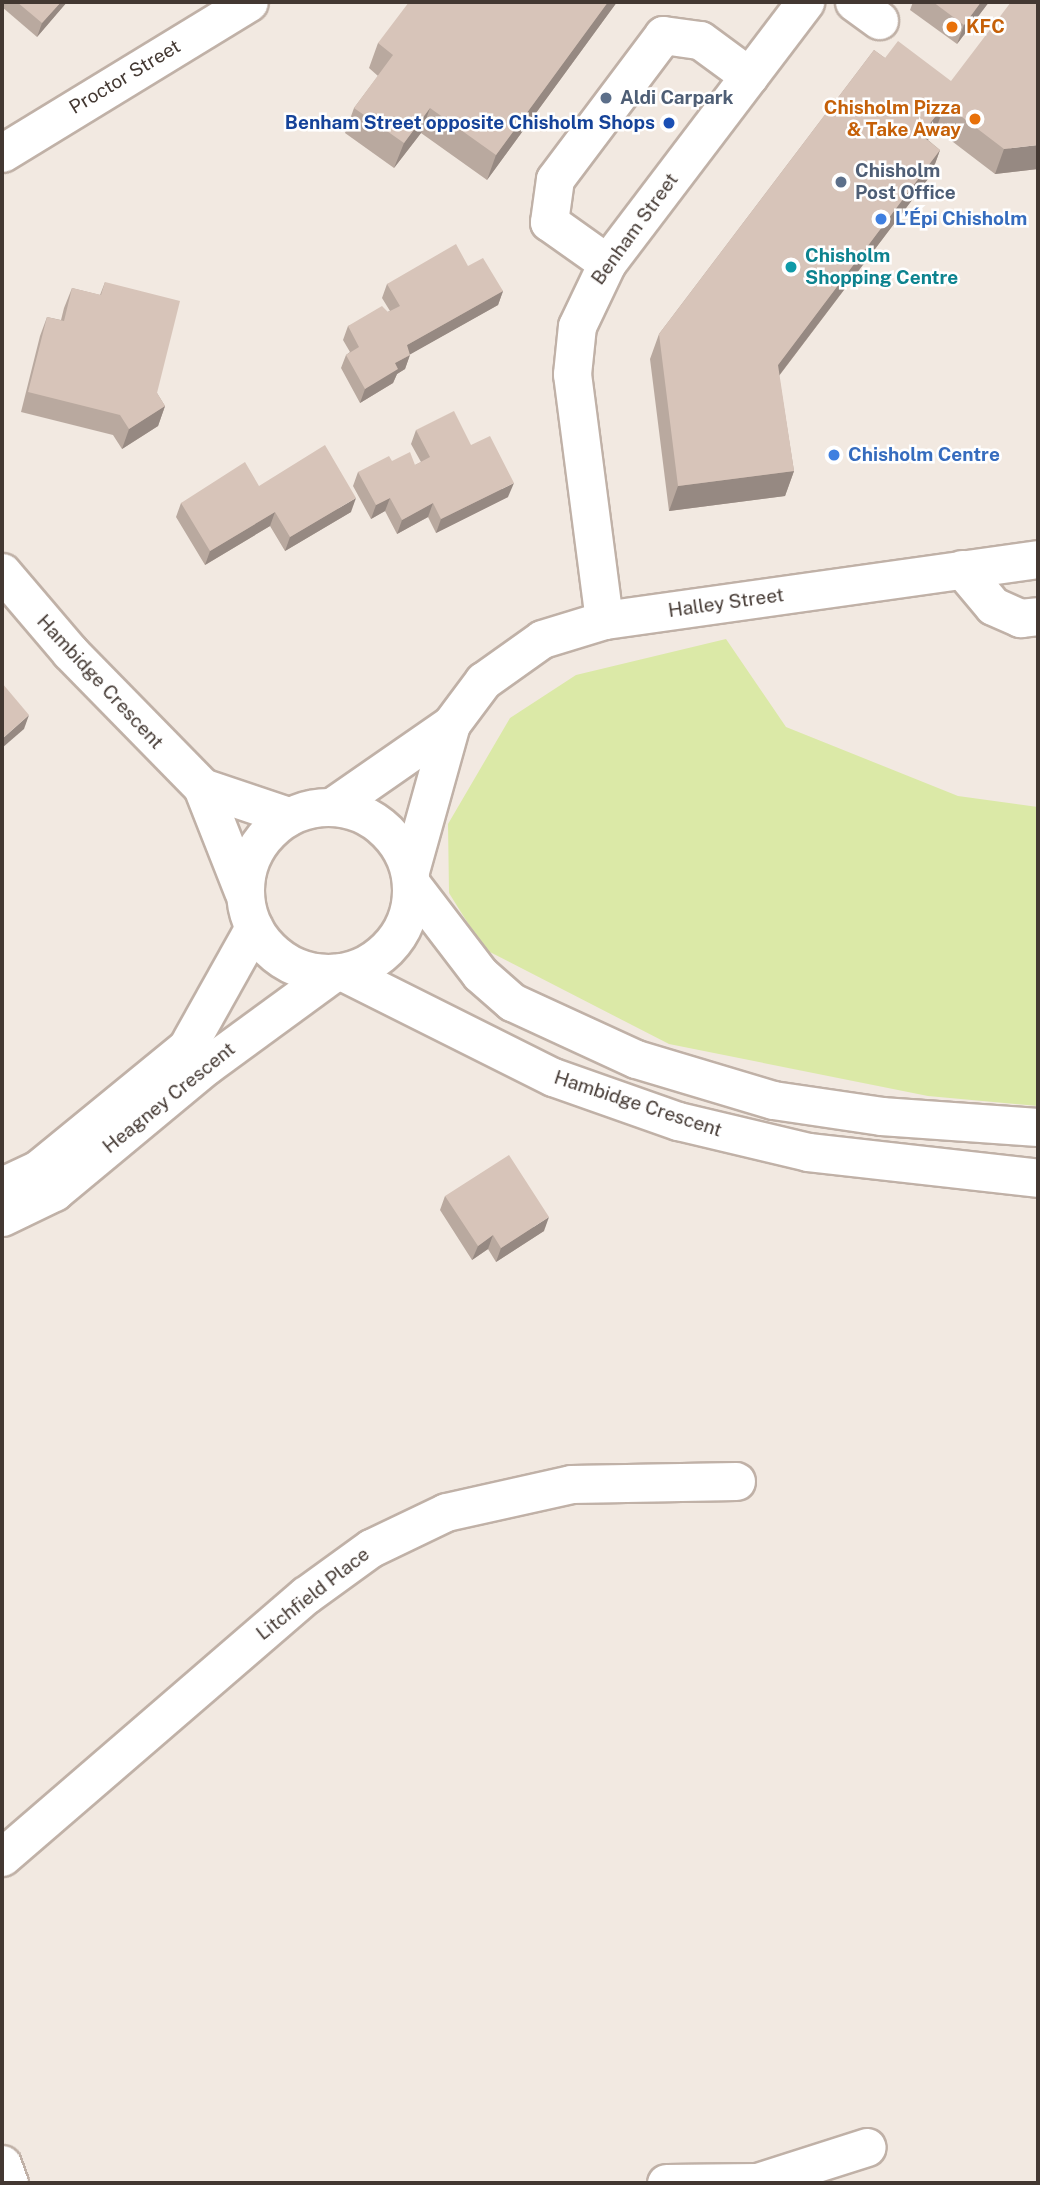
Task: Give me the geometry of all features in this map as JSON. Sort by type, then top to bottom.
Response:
[{"type":"street","name":"Benham Street","points":[[604,620],[572,374],[577,326],[607,263],[805,2]]},
{"type":"street","name":"Proctor Street","points":[[2,153],[233,6]]},
{"type":"street","points":[[607,263],[549,222],[555,179],[663,34],[700,40],[749,76]]},
{"type":"street","name":"Halley Street","points":[[333,806],[451,724],[483,681],[542,639],[604,620],[1038,559]]},
{"type":"street","points":[[962,569],[993,606],[1020,618],[1038,616]]},
{"type":"street","name":"Hambidge Crescent","points":[[2,572],[139,726],[194,780],[243,891]]},
{"type":"street","name":"Halley Street","points":[[411,878],[451,724]]},
{"type":"street","name":"Hambidge Crescent","points":[[194,780],[288,816]]},
{"type":"street","points":[[411,878],[408,915],[393,942],[371,962],[338,972],[301,969],[273,953],[254,927],[243,891],[249,866],[264,837],[288,816],[333,806],[368,816],[395,839],[411,878],[480,974],[512,1002],[636,1059],[773,1100],[881,1116],[1038,1128]]},
{"type":"street","name":"Heagney Crescent","points":[[2,1217],[54,1192],[137,1106],[187,1047],[254,927]]},
{"type":"street","name":"Hambidge Crescent","points":[[338,972],[553,1077],[678,1121],[808,1152],[1038,1178]]},
{"type":"street","name":"Heagney Crescent","points":[[2,1186],[38,1169],[137,1106],[338,972]]},
{"type":"street","name":"Litchfield Place","points":[[2,1857],[306,1595],[372,1548],[446,1512],[486,1499],[571,1483],[736,1482]]},
{"type":"street","points":[[666,2183],[757,2182],[867,2147]]},
{"type":"street","points":[[2,2164],[9,2183]]},
{"type":"green space","points":[[726,639],[786,727],[958,796],[1038,807],[1038,1106],[928,1096],[669,1044],[484,949],[449,893],[448,824],[510,718],[576,675]]},
{"type":"building","points":[[17,2],[61,2],[42,23]]},
{"type":"building","points":[[409,2],[608,2],[496,155],[430,108],[404,143],[354,108],[393,55],[378,43]]},
{"type":"building","points":[[933,2],[981,2],[964,25]]},
{"type":"building","name":"Chisholm Shopping Centre","points":[[1011,2],[1038,2],[1038,145],[1004,149],[945,104],[921,135],[940,150],[778,365],[794,471],[678,486],[659,334],[874,50],[885,58],[898,41],[951,81]]},
{"type":"building","points":[[456,244],[468,266],[483,258],[503,291],[407,345],[410,355],[395,363],[398,369],[365,389],[346,355],[359,347],[348,326],[382,306],[388,312],[400,306],[387,284]]},
{"type":"building","points":[[105,282],[180,301],[157,393],[165,406],[129,429],[120,415],[28,392],[47,317],[64,321],[72,288],[101,295]]},
{"type":"building","points":[[454,411],[471,445],[490,436],[514,483],[441,519],[433,503],[402,520],[390,498],[376,505],[358,472],[389,456],[392,461],[410,452],[415,465],[430,457],[416,430]]},
{"type":"building","points":[[325,445],[356,498],[290,537],[275,512],[210,551],[181,503],[245,462],[259,486]]},
{"type":"building","points":[[2,683],[29,715],[2,739]]},
{"type":"building","points":[[509,1155],[549,1217],[501,1248],[493,1235],[478,1246],[445,1196]]},
{"type":"place","name":"KFC","points":[[952,27]]},
{"type":"place","name":"Aldi Carpark","points":[[606,98]]},
{"type":"place","name":"Chisholm Pizza & Take Away","points":[[975,119]]},
{"type":"place","name":"Benham Street opposite Chisholm Shops","points":[[669,123]]},
{"type":"place","name":"Chisholm Post Office","points":[[841,182]]},
{"type":"place","name":"L’Épi Chisholm","points":[[881,219]]},
{"type":"place","name":"Chisholm Shopping Centre","points":[[791,267]]},
{"type":"place","name":"Chisholm Centre","points":[[834,455]]}]
